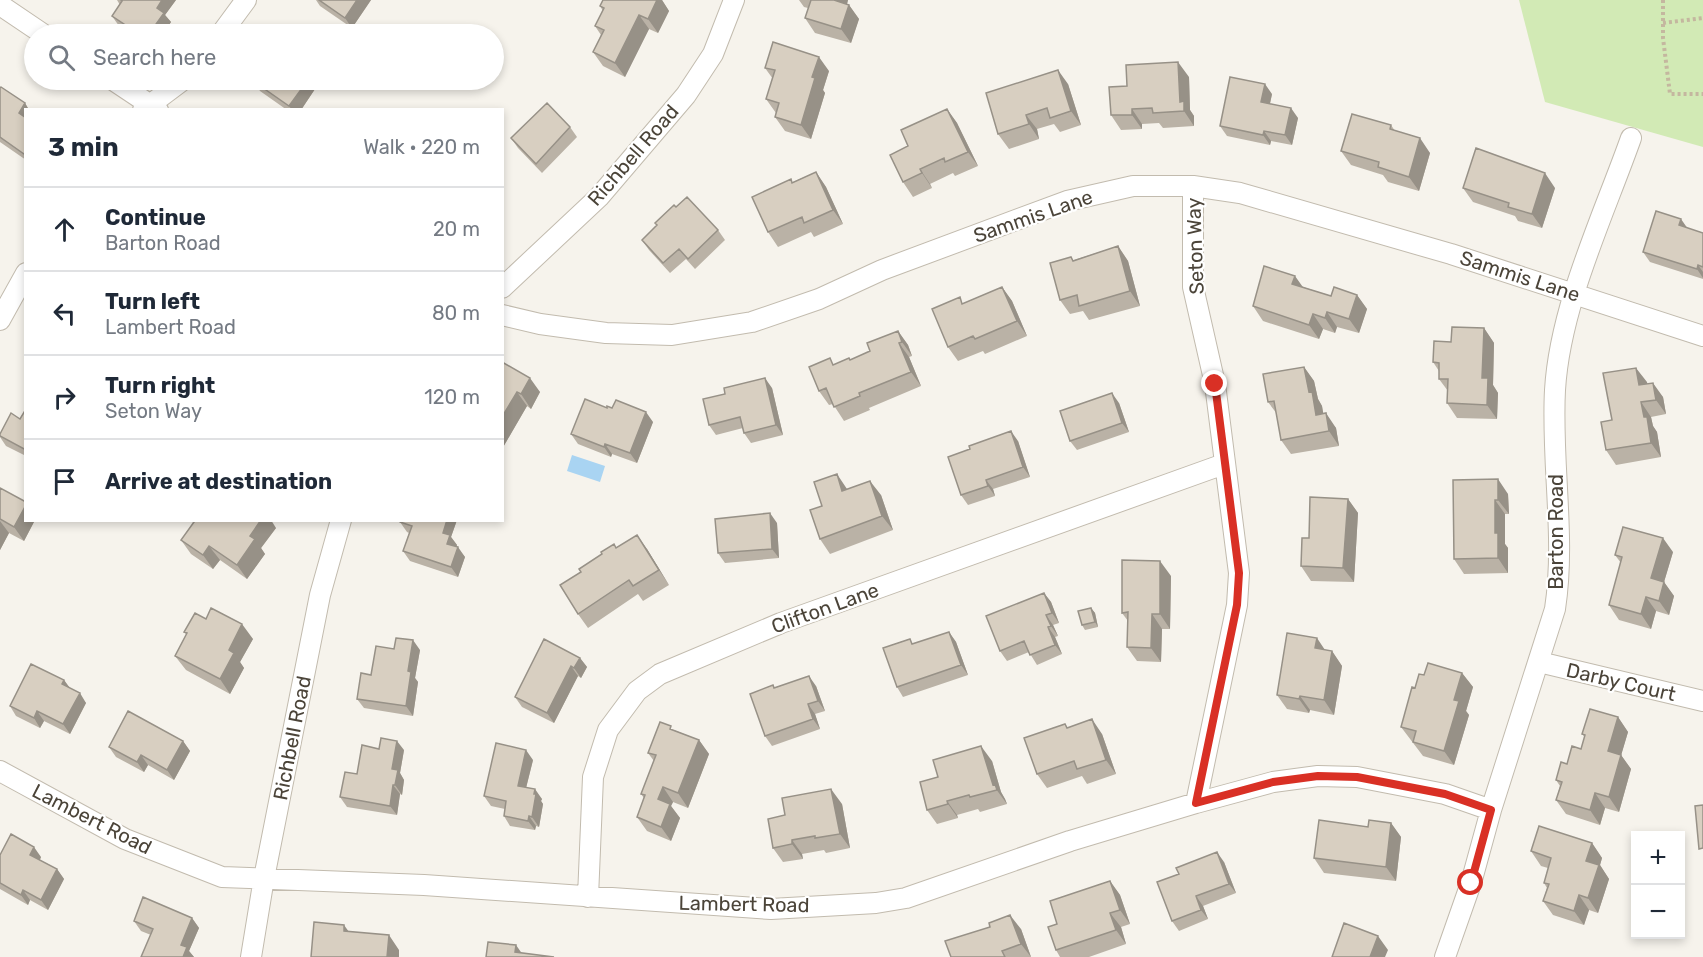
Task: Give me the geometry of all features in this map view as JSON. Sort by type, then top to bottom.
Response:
[{"type":"street","points":[[228,24],[246,0]]},
{"type":"street","name":"Richbell Road","points":[[504,286],[599,197],[686,95],[713,54],[734,0]]},
{"type":"street","points":[[0,5],[29,24]]},
{"type":"street","points":[[126,90],[150,108],[171,90]]},
{"type":"street","name":"Barton Road","points":[[1445,957],[1471,883],[1491,810],[1555,609],[1560,578],[1555,478],[1555,389],[1562,340],[1574,294],[1631,138]]},
{"type":"street","name":"Sammis Lane","points":[[504,315],[540,324],[606,333],[672,335],[752,322],[819,299],[882,270],[1067,201],[1133,186],[1193,186],[1240,193],[1451,254],[1703,336]]},
{"type":"street","name":"Seton Way","points":[[1193,186],[1193,287],[1215,384],[1239,573],[1237,605],[1196,803]]},
{"type":"street","points":[[0,320],[24,277]]},
{"type":"street","name":"Clifton Lane","points":[[588,897],[593,777],[608,730],[637,691],[660,674],[781,623],[1224,464]]},
{"type":"street","name":"Richbell Road","points":[[251,957],[264,878],[320,595],[340,522]]},
{"type":"street","name":"Darby Court","points":[[1539,662],[1703,701]]},
{"type":"street","name":"Lambert Road","points":[[0,771],[125,839],[222,877],[424,885],[771,909],[876,903],[906,898],[1070,842],[1273,782],[1318,776],[1357,777],[1445,794],[1491,810]]},
{"type":"path","points":[[1663,0],[1670,94],[1703,94]]},
{"type":"path","points":[[1663,23],[1703,18]]},
{"type":"green space","points":[[1519,0],[1703,0],[1703,147],[1545,102]]},
{"type":"water","points":[[572,455],[605,466],[600,482],[567,471]]},
{"type":"building","points":[[162,0],[157,8],[164,13],[156,24],[124,24],[112,16],[122,1]]},
{"type":"building","points":[[319,0],[357,0],[345,18]]},
{"type":"building","points":[[603,0],[657,0],[648,19],[639,15],[615,63],[593,52],[604,30],[595,26],[604,8],[600,6]]},
{"type":"building","points":[[811,0],[834,0],[849,5],[841,29],[805,18]]},
{"type":"building","points":[[773,42],[819,57],[801,125],[775,117],[779,103],[766,99],[775,70],[765,68]]},
{"type":"building","points":[[1178,62],[1180,102],[1184,101],[1184,111],[1153,113],[1152,108],[1132,109],[1132,115],[1111,115],[1109,87],[1127,86],[1126,65]]},
{"type":"building","points":[[1058,70],[1071,111],[1050,118],[1047,108],[1026,115],[1029,124],[998,134],[986,93]]},
{"type":"building","points":[[1230,77],[1265,84],[1261,102],[1291,108],[1285,135],[1264,131],[1263,135],[1220,126]]},
{"type":"building","points":[[0,88],[25,103],[19,113],[24,117],[24,154],[0,137]]},
{"type":"building","points":[[266,90],[301,90],[289,106]]},
{"type":"building","points":[[547,103],[570,127],[536,164],[511,138]]},
{"type":"building","points":[[947,109],[968,152],[945,162],[944,158],[920,169],[922,173],[903,182],[890,155],[908,146],[901,130]]},
{"type":"building","points":[[1352,114],[1391,125],[1390,129],[1420,138],[1409,177],[1378,167],[1379,162],[1341,151]]},
{"type":"building","points":[[1476,148],[1545,173],[1532,214],[1508,207],[1509,203],[1463,188]]},
{"type":"building","points":[[816,172],[833,210],[804,223],[802,217],[768,232],[752,197],[791,179],[792,183]]},
{"type":"building","points":[[687,197],[718,230],[688,259],[679,249],[663,263],[642,240],[657,225],[655,223],[674,205],[676,207]]},
{"type":"building","points":[[1656,211],[1681,219],[1679,225],[1703,233],[1703,267],[1698,265],[1697,269],[1643,252]]},
{"type":"building","points":[[1118,246],[1130,291],[1079,306],[1077,295],[1060,300],[1050,263],[1071,257],[1073,261]]},
{"type":"building","points":[[1264,266],[1295,276],[1292,284],[1331,296],[1334,287],[1357,295],[1349,319],[1327,312],[1325,318],[1313,314],[1309,325],[1253,306]]},
{"type":"building","points":[[1002,287],[1017,321],[975,339],[973,336],[948,347],[932,309],[960,297],[962,304]]},
{"type":"building","points":[[1452,327],[1484,328],[1482,378],[1488,378],[1487,405],[1447,403],[1448,379],[1439,379],[1439,363],[1433,362],[1434,341],[1451,342]]},
{"type":"building","points":[[898,331],[902,342],[899,343],[911,372],[859,393],[860,396],[834,407],[826,388],[819,391],[809,367],[830,358],[833,365],[849,358],[850,360],[870,351],[867,343]]},
{"type":"building","points":[[504,363],[530,378],[521,394],[517,392],[504,414]]},
{"type":"building","points":[[1304,367],[1309,392],[1312,391],[1316,415],[1326,413],[1329,431],[1281,440],[1274,401],[1268,402],[1263,374]]},
{"type":"building","points":[[1636,368],[1639,385],[1653,383],[1656,400],[1641,402],[1644,417],[1647,417],[1651,443],[1606,450],[1601,422],[1612,420],[1603,373]]},
{"type":"building","points":[[765,378],[776,425],[744,433],[740,417],[709,425],[703,399],[725,394],[724,388]]},
{"type":"building","points":[[1112,393],[1122,423],[1070,441],[1060,411]]},
{"type":"building","points":[[585,399],[607,408],[607,406],[612,408],[616,400],[646,412],[630,453],[605,444],[604,447],[571,434]]},
{"type":"building","points":[[24,412],[24,449],[0,436],[11,413],[20,419]]},
{"type":"building","points":[[1011,431],[1023,467],[986,480],[988,486],[961,495],[948,457],[970,449],[969,446]]},
{"type":"building","points":[[837,474],[842,491],[870,481],[882,516],[820,539],[810,510],[822,506],[814,482]]},
{"type":"building","points":[[1498,479],[1498,500],[1495,500],[1495,533],[1498,533],[1498,558],[1454,559],[1453,480]]},
{"type":"building","points":[[0,488],[24,501],[24,509],[14,527],[0,519]]},
{"type":"building","points":[[1310,497],[1348,499],[1343,568],[1301,566],[1302,538],[1309,538]]},
{"type":"building","points":[[770,513],[772,549],[718,553],[715,519]]},
{"type":"building","points":[[194,522],[260,522],[250,536],[255,539],[237,565],[209,546],[203,555],[181,540]]},
{"type":"building","points":[[400,522],[446,522],[443,533],[450,535],[447,544],[458,547],[451,567],[403,551],[412,526]]},
{"type":"building","points":[[1623,527],[1663,538],[1651,578],[1664,582],[1659,601],[1646,597],[1641,614],[1609,605],[1622,557],[1615,555]]},
{"type":"building","points":[[637,535],[659,570],[633,586],[629,580],[578,614],[560,585],[581,572],[579,569],[602,554],[601,552],[614,544],[616,548]]},
{"type":"building","points":[[1122,560],[1160,561],[1160,614],[1152,614],[1151,648],[1127,647],[1128,612],[1122,613]]},
{"type":"building","points":[[1044,593],[1052,613],[1046,615],[1055,645],[1030,655],[1024,641],[1000,651],[986,616]]},
{"type":"building","points":[[211,608],[242,624],[229,650],[234,653],[220,679],[175,656],[187,633],[184,632],[195,613],[206,619]]},
{"type":"building","points":[[1091,608],[1095,622],[1082,625],[1078,611]]},
{"type":"building","points":[[949,632],[961,665],[897,687],[883,648],[910,639],[912,644]]},
{"type":"building","points":[[1287,633],[1317,638],[1315,648],[1332,651],[1324,700],[1277,695]]},
{"type":"building","points":[[396,638],[413,640],[406,706],[357,699],[361,673],[371,675],[376,646],[394,649]]},
{"type":"building","points":[[544,639],[580,658],[574,668],[571,666],[547,713],[515,697]]},
{"type":"building","points":[[1428,663],[1462,673],[1454,700],[1459,701],[1444,751],[1413,742],[1416,731],[1401,727],[1412,687],[1415,688],[1419,674],[1424,675]]},
{"type":"building","points":[[31,664],[64,680],[62,684],[80,693],[63,724],[37,711],[34,718],[10,706]]},
{"type":"building","points":[[809,676],[818,701],[808,704],[813,719],[765,736],[750,694],[773,685],[774,688]]},
{"type":"building","points":[[1590,709],[1618,717],[1608,751],[1621,755],[1609,797],[1595,793],[1590,810],[1556,800],[1562,782],[1556,780],[1561,762],[1567,764],[1572,746],[1581,749],[1585,735],[1582,734]]},
{"type":"building","points":[[128,711],[183,741],[167,770],[141,755],[137,762],[109,747]]},
{"type":"building","points":[[1092,719],[1106,760],[1077,769],[1074,761],[1037,774],[1024,738],[1065,724],[1067,728]]},
{"type":"building","points":[[660,722],[671,726],[670,729],[699,740],[678,793],[663,787],[658,799],[670,804],[661,827],[637,817],[645,795],[641,794],[656,755],[648,753]]},
{"type":"building","points":[[381,738],[397,741],[392,769],[398,770],[390,806],[340,797],[345,772],[357,774],[362,745],[379,749]]},
{"type":"building","points":[[496,743],[526,750],[518,786],[535,789],[532,817],[529,816],[528,821],[504,816],[506,801],[484,796]]},
{"type":"building","points":[[981,746],[993,785],[995,784],[997,790],[947,801],[948,804],[927,810],[920,782],[938,777],[933,760]]},
{"type":"building","points":[[831,789],[840,834],[792,840],[792,844],[773,848],[768,819],[785,815],[782,798]]},
{"type":"building","points":[[1703,805],[1703,848],[1699,849],[1695,806]]},
{"type":"building","points":[[1319,820],[1368,827],[1369,820],[1391,823],[1386,867],[1314,858]]},
{"type":"building","points":[[1539,826],[1592,843],[1586,861],[1599,865],[1588,898],[1579,895],[1574,911],[1543,901],[1549,884],[1544,883],[1551,858],[1531,851]]},
{"type":"building","points":[[11,834],[34,847],[30,855],[57,869],[41,900],[23,890],[21,895],[0,883],[0,855]]},
{"type":"building","points":[[1217,852],[1229,884],[1196,896],[1201,910],[1172,921],[1157,882],[1179,874],[1176,868]]},
{"type":"building","points":[[1110,881],[1120,910],[1110,913],[1116,930],[1056,950],[1048,927],[1057,924],[1050,901]]},
{"type":"building","points":[[143,897],[192,918],[181,945],[187,947],[183,957],[141,957],[153,929],[134,921]]},
{"type":"building","points":[[1010,915],[1021,944],[1002,951],[1005,957],[951,957],[945,941],[990,927],[989,923]]},
{"type":"building","points":[[314,922],[344,925],[344,931],[389,935],[387,957],[311,957]]},
{"type":"building","points":[[1344,923],[1378,936],[1370,957],[1332,957]]},
{"type":"building","points":[[488,942],[516,945],[515,952],[554,957],[486,957]]},
{"type":"route","points":[[1215,384],[1239,573],[1237,605],[1196,803],[1273,782],[1318,776],[1357,777],[1445,794],[1491,810],[1471,883]]}]
